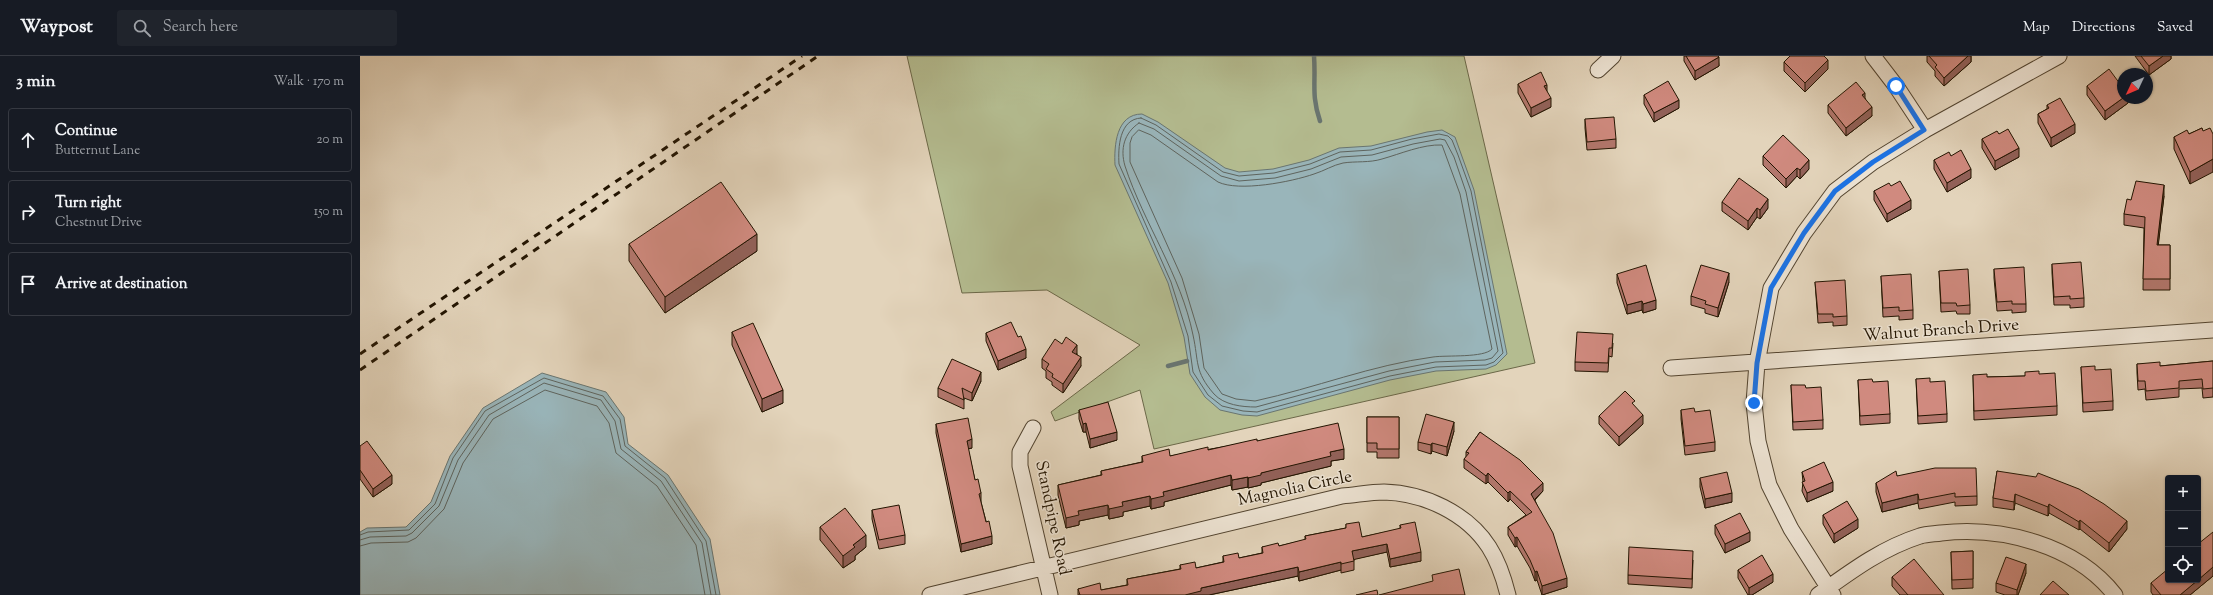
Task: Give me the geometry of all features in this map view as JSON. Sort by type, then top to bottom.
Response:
[{"type":"street","points":[[1598,70],[1613,56]]},
{"type":"street","points":[[1872,56],[1896,86],[1924,130]]},
{"type":"street","points":[[2059,56],[1924,130],[1873,162],[1835,191],[1804,233],[1771,288],[1757,363],[1754,403],[1758,441],[1769,485],[1826,593],[1866,561],[1895,547],[1921,536],[1961,531],[2008,535],[2049,548],[2078,562],[2107,585],[2115,595]]},
{"type":"street","name":"Walnut Branch Drive","points":[[1671,368],[2213,330]]},
{"type":"street","name":"Standpipe Road","points":[[1033,428],[1023,446],[1019,458],[1050,595]]},
{"type":"street","name":"Magnolia Circle","points":[[930,595],[1342,496],[1385,492],[1421,497],[1464,519],[1489,546],[1503,576],[1508,595]]},
{"type":"green space","points":[[907,56],[1464,56],[1535,363],[1154,449],[1140,390],[1055,421],[1051,412],[1140,345],[1047,290],[962,293]]},
{"type":"water","points":[[1142,114],[1158,122],[1225,168],[1239,172],[1273,169],[1309,160],[1339,148],[1371,146],[1427,132],[1442,130],[1455,137],[1474,190],[1507,354],[1496,365],[1486,369],[1436,371],[1390,380],[1257,416],[1242,415],[1220,410],[1205,397],[1190,374],[1184,337],[1168,283],[1115,165],[1115,149],[1118,132],[1127,119],[1133,115]]},
{"type":"water","points":[[542,373],[606,392],[624,417],[628,444],[668,475],[710,539],[720,595],[360,595],[360,532],[367,528],[406,527],[431,502],[450,456],[483,408]]},
{"type":"building","points":[[1686,56],[1718,56],[1719,57],[1695,71]]},
{"type":"building","points":[[1790,56],[1824,56],[1828,60],[1805,83],[1784,62]]},
{"type":"building","points":[[1929,56],[1968,56],[1944,78],[1935,67],[1937,65]]},
{"type":"building","points":[[2141,56],[2163,56],[2149,66]]},
{"type":"building","points":[[2109,69],[2117,80],[2117,102],[2105,111],[2087,86]]},
{"type":"building","points":[[1541,72],[1547,85],[1544,86],[1551,98],[1531,108],[1518,84]]},
{"type":"building","points":[[1668,81],[1679,100],[1654,113],[1644,95]]},
{"type":"building","points":[[1856,82],[1865,93],[1862,95],[1872,107],[1846,128],[1828,105]]},
{"type":"building","points":[[2060,98],[2075,124],[2051,138],[2038,114],[2049,108],[2047,105]]},
{"type":"building","points":[[1614,117],[1616,139],[1587,142],[1585,119]]},
{"type":"building","points":[[2202,128],[2203,131],[2210,128],[2213,134],[2213,159],[2190,172],[2174,137],[2187,130],[2189,134]]},
{"type":"building","points":[[2008,129],[2019,148],[1995,161],[1982,139],[1997,131],[1999,134]]},
{"type":"building","points":[[1783,135],[1809,160],[1800,170],[1797,168],[1786,179],[1763,156]]},
{"type":"building","points":[[1961,150],[1971,169],[1947,183],[1934,160],[1949,152],[1951,156]]},
{"type":"building","points":[[1739,178],[1768,199],[1760,210],[1757,208],[1748,221],[1722,202]]},
{"type":"building","points":[[1900,181],[1911,200],[1887,214],[1874,191],[1889,183],[1891,186]]},
{"type":"building","points":[[2136,181],[2164,185],[2157,245],[2170,245],[2170,279],[2143,279],[2145,217],[2124,214],[2127,199],[2131,200]]},
{"type":"building","points":[[721,182],[757,234],[665,297],[629,244]]},
{"type":"building","points":[[2081,262],[2084,298],[2070,299],[2070,296],[2054,297],[2052,264]]},
{"type":"building","points":[[1646,265],[1656,300],[1643,304],[1642,301],[1627,305],[1617,274]]},
{"type":"building","points":[[1701,265],[1729,273],[1718,308],[1705,304],[1706,301],[1691,296]]},
{"type":"building","points":[[2024,267],[2026,304],[2012,304],[2012,301],[1997,302],[1994,269]]},
{"type":"building","points":[[1968,269],[1970,305],[1957,306],[1956,303],[1941,303],[1939,271]]},
{"type":"building","points":[[1911,274],[1913,310],[1899,311],[1899,307],[1883,308],[1881,276]]},
{"type":"building","points":[[1845,280],[1847,316],[1833,317],[1833,314],[1818,314],[1815,282]]},
{"type":"building","points":[[1011,322],[1018,337],[1021,336],[1026,349],[998,361],[986,333]]},
{"type":"building","points":[[753,323],[783,390],[762,399],[732,332]]},
{"type":"building","points":[[1577,332],[1613,334],[1612,348],[1609,348],[1608,363],[1575,362]]},
{"type":"building","points":[[1066,337],[1077,345],[1072,352],[1081,357],[1063,384],[1052,377],[1053,374],[1046,369],[1049,364],[1042,359],[1055,339],[1062,344]]},
{"type":"building","points":[[952,359],[981,372],[972,393],[962,388],[964,400],[938,388]]},
{"type":"building","points":[[2213,361],[2213,388],[2203,389],[2202,379],[2179,381],[2179,388],[2146,391],[2145,381],[2138,381],[2137,364],[2160,362],[2160,366]]},
{"type":"building","points":[[2095,366],[2095,370],[2111,369],[2113,401],[2083,403],[2081,367]]},
{"type":"building","points":[[2039,371],[2039,374],[2055,373],[2057,406],[1974,411],[1973,375],[1987,374],[1987,377],[2025,376],[2025,372]]},
{"type":"building","points":[[1930,378],[1930,382],[1945,381],[1947,414],[1918,416],[1916,379]]},
{"type":"building","points":[[1872,379],[1873,382],[1888,381],[1890,414],[1860,416],[1858,380]]},
{"type":"building","points":[[1791,385],[1805,385],[1806,388],[1821,387],[1823,420],[1793,422]]},
{"type":"building","points":[[1625,391],[1635,401],[1632,403],[1643,415],[1619,437],[1599,416]]},
{"type":"building","points":[[1108,402],[1117,432],[1090,439],[1086,423],[1083,424],[1079,410]]},
{"type":"building","points":[[1694,408],[1695,412],[1710,410],[1715,442],[1685,446],[1681,410]]},
{"type":"building","points":[[1426,414],[1454,422],[1447,447],[1432,443],[1431,445],[1418,442]]},
{"type":"building","points":[[1367,417],[1399,417],[1399,449],[1377,449],[1377,443],[1367,443]]},
{"type":"building","points":[[968,418],[972,439],[967,441],[975,480],[978,479],[981,493],[979,494],[986,522],[989,521],[992,536],[961,544],[936,424]]},
{"type":"building","points":[[1338,423],[1344,449],[1330,452],[1331,456],[1261,473],[1261,475],[1248,478],[1232,480],[1231,475],[1163,492],[1164,496],[1151,499],[1150,496],[1122,502],[1123,506],[1109,509],[1108,505],[1078,511],[1079,515],[1066,518],[1058,485],[1102,475],[1101,471],[1143,462],[1142,456],[1169,449],[1170,456],[1208,447],[1208,450],[1257,439],[1257,441]]},
{"type":"building","points":[[1480,432],[1520,460],[1543,483],[1531,494],[1553,533],[1567,578],[1542,586],[1537,571],[1535,572],[1517,537],[1515,538],[1508,527],[1532,512],[1510,491],[1508,493],[1488,473],[1486,476],[1464,459],[1469,453],[1466,452]]},
{"type":"building","points":[[367,441],[392,475],[373,489],[360,470],[360,446]]},
{"type":"building","points":[[1824,462],[1833,482],[1807,493],[1802,482],[1805,481],[1802,472]]},
{"type":"building","points":[[1935,468],[1976,468],[1977,496],[1955,497],[1955,493],[1919,500],[1918,494],[1882,503],[1876,483],[1896,471],[1897,476]]},
{"type":"building","points":[[1997,471],[2036,477],[2038,473],[2079,489],[2104,504],[2127,521],[2109,543],[2080,520],[2079,522],[2049,504],[2048,507],[2015,494],[2014,502],[1993,498]]},
{"type":"building","points":[[1727,472],[1732,493],[1705,499],[1700,478]]},
{"type":"building","points":[[1847,501],[1858,519],[1834,534],[1823,515]]},
{"type":"building","points":[[899,505],[905,535],[879,540],[872,510]]},
{"type":"building","points":[[845,508],[866,535],[853,545],[855,547],[843,556],[820,527]]},
{"type":"building","points":[[1740,513],[1750,532],[1725,544],[1715,525]]},
{"type":"building","points":[[1359,522],[1362,537],[1401,528],[1400,525],[1415,522],[1421,552],[1390,559],[1387,544],[1352,551],[1354,561],[1341,564],[1341,562],[1299,572],[1298,567],[1201,588],[1201,591],[1185,595],[1080,595],[1078,589],[1100,583],[1101,590],[1128,585],[1127,579],[1181,569],[1180,565],[1195,562],[1196,568],[1224,562],[1223,556],[1238,553],[1239,558],[1263,553],[1262,547],[1278,543],[1279,546],[1306,539],[1305,536],[1346,528],[1346,524]]},
{"type":"building","points":[[2213,532],[2213,567],[2201,577],[2201,547],[2201,542]]},
{"type":"building","points":[[1629,547],[1693,551],[1692,579],[1628,575]]},
{"type":"building","points":[[1973,551],[1973,579],[1952,580],[1951,552]]},
{"type":"building","points":[[1762,555],[1773,574],[1749,588],[1738,570]]},
{"type":"building","points":[[2006,557],[2026,564],[2017,590],[1996,583]]},
{"type":"building","points":[[1914,559],[1944,595],[1908,595],[1892,577]]},
{"type":"building","points":[[1459,569],[1465,595],[1379,595],[1433,581],[1432,575]]},
{"type":"building","points":[[2165,571],[2165,583],[2194,583],[2180,595],[2161,595],[2151,583]]},
{"type":"building","points":[[2053,581],[2069,595],[2040,595]]},
{"type":"building","points":[[1377,590],[1378,595],[1356,595]]},
{"type":"waterway","points":[[1314,56],[1315,96],[1320,121]]},
{"type":"waterway","points":[[1168,366],[1187,361]]},
{"type":"railway","points":[[360,354],[802,56]]},
{"type":"railway","points":[[360,370],[818,56]]},
{"type":"route","points":[[1754,403],[1757,363],[1771,288],[1804,233],[1835,191],[1873,162],[1924,130],[1896,86]]}]
